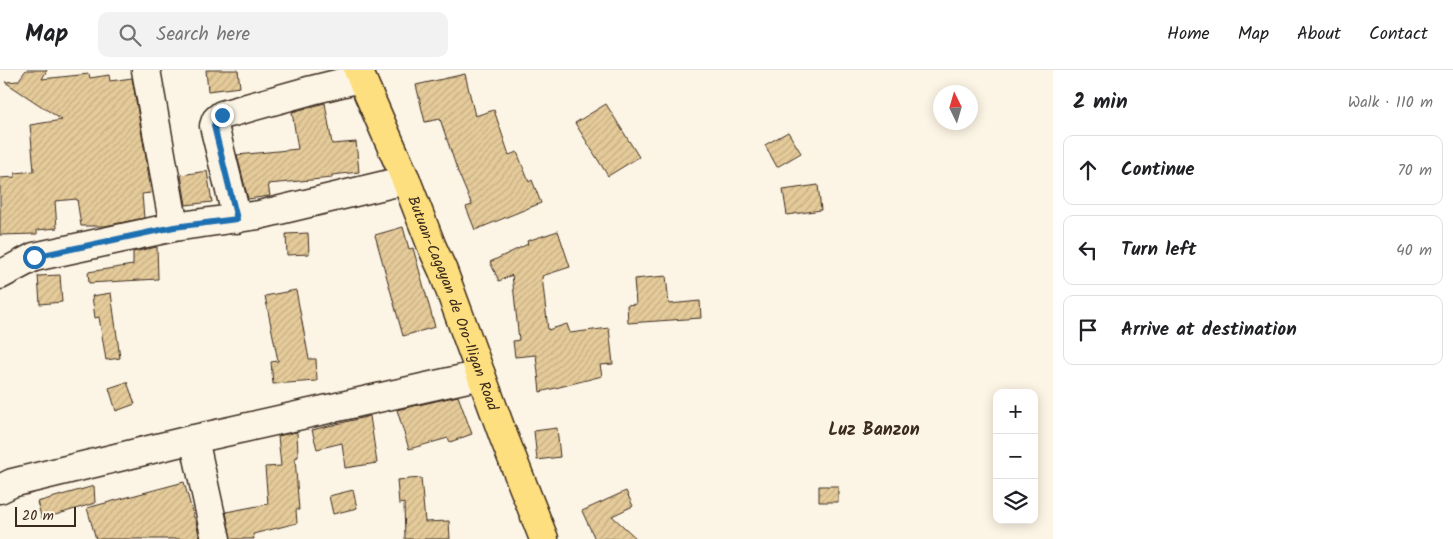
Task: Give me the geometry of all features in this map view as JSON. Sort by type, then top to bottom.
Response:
[{"type":"highway","name":"Butuan-Cagayan de Oro-Iligan Road","points":[[360,74],[443,271],[544,539]]},
{"type":"street","points":[[146,70],[174,227]]},
{"type":"street","points":[[237,219],[214,126],[216,120],[222,115],[231,112],[312,90],[360,74]]},
{"type":"street","points":[[0,275],[34,257],[174,227],[260,216],[406,180]]},
{"type":"street","points":[[0,489],[12,483],[194,439],[481,374]]},
{"type":"street","points":[[194,439],[216,539]]},
{"type":"building","points":[[26,70],[47,70],[42,79],[89,74],[90,78],[109,75],[110,81],[132,78],[151,193],[142,194],[144,218],[105,226],[81,226],[77,199],[55,201],[57,228],[37,230],[37,234],[0,235],[0,178],[15,177],[15,173],[34,171],[30,125],[62,120],[5,82],[18,81]]},
{"type":"building","points":[[206,70],[238,70],[240,87],[208,91]]},
{"type":"building","points":[[465,74],[475,116],[494,110],[509,155],[517,152],[529,182],[532,180],[541,203],[475,230],[466,207],[472,205],[458,172],[440,119],[425,122],[416,85]]},
{"type":"building","points":[[325,103],[332,144],[356,142],[359,172],[332,175],[332,178],[268,184],[270,196],[248,199],[237,155],[298,149],[292,112]]},
{"type":"building","points":[[606,104],[639,157],[608,176],[575,123]]},
{"type":"building","points":[[788,132],[801,153],[777,167],[765,145]]},
{"type":"building","points":[[207,171],[212,202],[186,205],[181,175]]},
{"type":"building","points":[[818,185],[821,210],[787,215],[783,190]]},
{"type":"building","points":[[403,227],[409,249],[413,248],[435,327],[403,336],[375,235]]},
{"type":"building","points":[[558,231],[570,267],[542,276],[548,330],[567,324],[570,333],[609,328],[613,364],[600,365],[602,376],[540,392],[536,355],[515,357],[513,341],[519,340],[512,275],[499,281],[490,262],[528,244],[527,241]]},
{"type":"building","points":[[308,233],[309,254],[287,255],[286,234]]},
{"type":"building","points":[[157,247],[158,279],[89,283],[88,272],[133,265],[133,252]]},
{"type":"building","points":[[60,275],[62,302],[40,304],[38,276]]},
{"type":"building","points":[[666,276],[669,304],[700,301],[701,318],[628,323],[627,305],[636,304],[634,279]]},
{"type":"building","points":[[296,290],[309,359],[316,359],[317,381],[273,384],[271,362],[278,361],[265,296]]},
{"type":"building","points":[[111,293],[120,358],[106,360],[99,317],[95,318],[92,296]]},
{"type":"building","points":[[127,382],[135,404],[116,411],[109,388]]},
{"type":"building","points":[[458,396],[472,434],[450,442],[448,438],[409,449],[397,410]]},
{"type":"building","points":[[370,416],[377,463],[345,468],[342,443],[317,449],[312,430]]},
{"type":"building","points":[[557,428],[560,457],[537,460],[534,431]]},
{"type":"building","points":[[296,432],[298,457],[295,458],[299,510],[296,510],[297,523],[253,534],[254,539],[231,539],[226,512],[268,504],[265,467],[281,466],[278,436]]},
{"type":"building","points":[[421,478],[425,522],[449,521],[450,539],[405,539],[404,503],[399,504],[397,480]]},
{"type":"building","points":[[184,482],[200,539],[96,539],[87,508]]},
{"type":"building","points":[[94,486],[95,503],[42,519],[37,502]]},
{"type":"building","points":[[819,486],[838,486],[838,502],[819,502]]},
{"type":"building","points":[[353,490],[357,508],[333,514],[329,496]]},
{"type":"building","points":[[626,491],[633,506],[612,516],[637,539],[595,539],[582,511]]},
{"type":"district","name":"Luz Banzon","points":[[874,429]]},
{"type":"route","points":[[34,257],[174,227],[237,219],[214,126],[216,120],[222,115]]}]
